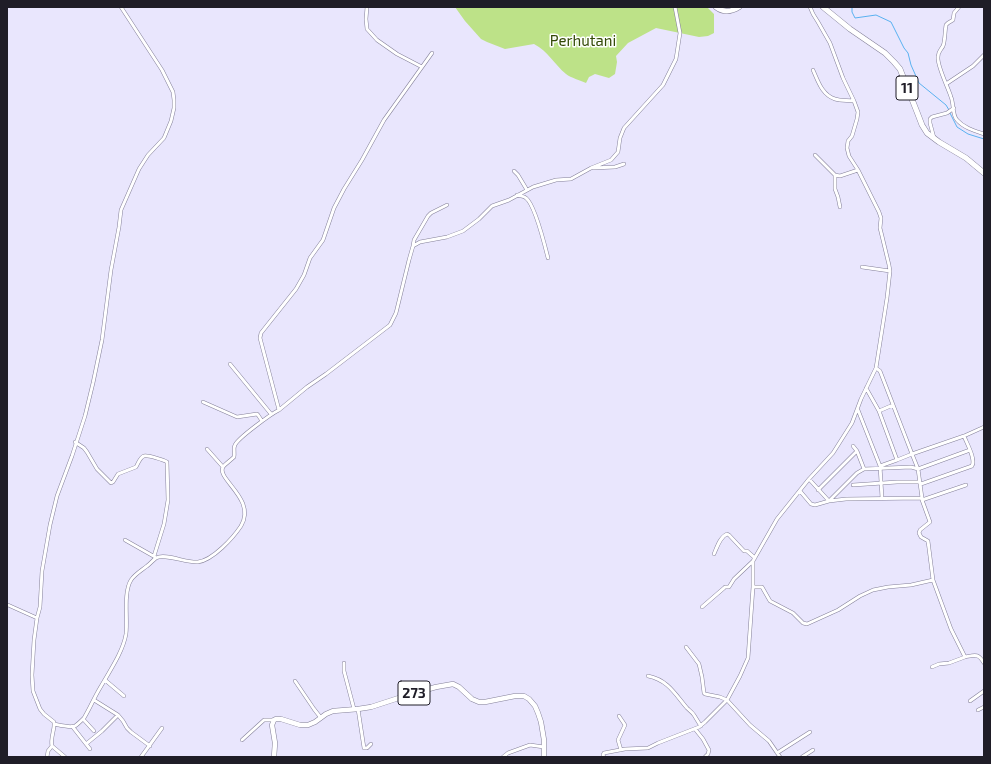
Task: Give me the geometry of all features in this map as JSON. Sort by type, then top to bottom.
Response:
[{"type":"highway","points":[[716,7],[727,12],[735,10],[739,7]]},
{"type":"highway","name":"11","points":[[823,7],[850,29],[885,53],[894,62],[902,73],[908,91],[927,133],[934,139],[966,158],[984,173]]},
{"type":"main road","name":"273","points":[[274,720],[278,718],[305,726],[333,711],[376,705],[411,694],[453,684],[477,702],[482,703],[515,696],[524,696],[532,701],[538,713],[542,730],[544,757]]},
{"type":"main road","points":[[274,720],[272,725],[275,743],[274,757]]},
{"type":"street","points":[[65,757],[52,746],[51,739],[54,724],[53,721],[40,709],[32,684],[42,571],[50,524],[57,496],[85,416],[102,340],[111,270],[121,210],[139,169],[148,155],[164,138],[171,121],[174,108],[173,92],[162,70],[121,7]]},
{"type":"street","points":[[367,7],[367,28],[377,40],[397,54],[422,67]]},
{"type":"street","points":[[414,246],[421,242],[447,237],[463,231],[479,219],[492,206],[509,200],[536,185],[556,180],[571,179],[613,158],[618,152],[620,138],[624,128],[663,85],[676,59],[680,34],[675,7]]},
{"type":"street","points":[[702,607],[724,588],[729,587],[734,579],[754,559],[777,520],[809,479],[833,453],[852,423],[876,368],[890,270],[880,228],[881,218],[858,170],[849,156],[847,148],[848,141],[852,136],[858,112],[842,78],[830,43],[810,7]]},
{"type":"street","points":[[959,7],[954,13],[953,20],[946,25],[943,46],[939,50],[937,58],[943,78],[952,99],[951,110],[956,119],[968,128],[984,134]]},
{"type":"street","points":[[279,410],[260,338],[261,332],[296,289],[304,275],[309,260],[322,240],[334,208],[344,189],[384,120],[432,53]]},
{"type":"street","points":[[946,84],[973,66],[984,55]]},
{"type":"street","points":[[813,70],[826,94],[835,99],[854,101]]},
{"type":"street","points":[[934,139],[930,119],[951,110]]},
{"type":"street","points":[[815,155],[835,175],[840,176],[858,170]]},
{"type":"street","points":[[591,168],[615,167],[624,164]]},
{"type":"street","points":[[514,171],[528,190]]},
{"type":"street","points":[[835,175],[835,189],[840,207]]},
{"type":"street","points":[[517,195],[526,198],[530,203],[535,214],[548,258]]},
{"type":"street","points":[[125,540],[156,557],[168,557],[190,562],[200,562],[217,552],[233,537],[244,519],[244,505],[235,490],[223,476],[222,471],[223,467],[234,457],[235,445],[241,438],[271,414],[279,410],[307,387],[390,325],[396,313],[414,246],[414,240],[428,216],[447,205]]},
{"type":"street","points":[[862,267],[890,270]]},
{"type":"street","points":[[230,364],[271,414]]},
{"type":"street","points":[[876,368],[880,371],[918,469],[922,499],[930,522],[920,530],[919,533],[921,537],[928,541],[933,580],[951,629],[965,657]]},
{"type":"street","points":[[866,388],[879,411],[897,460]]},
{"type":"street","points":[[203,402],[238,417],[257,414],[262,421]]},
{"type":"street","points":[[879,411],[893,405]]},
{"type":"street","points":[[858,410],[880,467],[882,498]]},
{"type":"street","points":[[880,467],[964,436],[984,427]]},
{"type":"street","points":[[853,485],[920,483],[972,466],[974,463],[964,436]]},
{"type":"street","points":[[54,724],[76,726],[83,719],[105,680],[123,643],[126,633],[127,594],[131,580],[156,557],[168,500],[167,462],[164,460],[144,456],[142,457],[138,466],[117,475],[111,483],[97,469],[84,448],[75,442]]},
{"type":"street","points":[[853,446],[857,451],[864,469]]},
{"type":"street","points":[[207,449],[223,467]]},
{"type":"street","points":[[829,501],[857,473],[864,469],[880,467],[911,467],[918,469],[970,450]]},
{"type":"street","points":[[818,490],[857,451]]},
{"type":"street","points":[[809,479],[829,501]]},
{"type":"street","points":[[800,491],[811,504],[818,504],[846,499],[922,499],[966,485]]},
{"type":"street","points":[[604,757],[604,753],[648,748],[701,726],[727,700],[748,658],[754,559],[727,534],[722,538],[714,554]]},
{"type":"street","points":[[753,587],[762,587],[770,601],[793,613],[805,624],[812,623],[838,610],[864,594],[877,589],[911,585],[933,580]]},
{"type":"street","points":[[8,605],[37,618]]},
{"type":"street","points":[[686,647],[699,664],[704,693],[727,700],[750,725],[769,741],[780,757]]},
{"type":"street","points":[[932,667],[977,655],[984,664]]},
{"type":"street","points":[[344,663],[344,671],[356,709],[364,748],[367,748],[371,744]]},
{"type":"street","points":[[648,676],[664,682],[694,715],[701,726]]},
{"type":"street","points":[[105,680],[124,696]]},
{"type":"street","points":[[295,681],[321,718]]},
{"type":"street","points":[[970,701],[984,691]]},
{"type":"street","points":[[94,700],[118,715],[131,732],[150,746]]},
{"type":"street","points":[[978,710],[984,707]]},
{"type":"street","points":[[86,744],[118,715]]},
{"type":"street","points":[[619,716],[625,725],[618,740],[621,750]]},
{"type":"street","points":[[83,719],[94,731]]},
{"type":"street","points":[[242,740],[264,720],[274,720]]},
{"type":"street","points":[[72,726],[90,749]]},
{"type":"street","points":[[141,757],[162,728]]},
{"type":"street","points":[[695,728],[709,750],[705,757]]},
{"type":"street","points":[[777,753],[810,732]]},
{"type":"street","points":[[503,757],[530,745],[544,747]]},
{"type":"street","points":[[47,757],[48,751],[52,746]]},
{"type":"street","points":[[802,757],[813,750]]},
{"type":"green space","name":"Perhutani","points":[[455,7],[707,7],[714,14],[714,33],[708,36],[699,37],[656,28],[628,43],[616,56],[617,62],[615,74],[609,78],[595,74],[589,77],[586,83],[566,74],[543,50],[534,44],[505,49],[481,39]]},
{"type":"waterway","points":[[852,7],[852,12],[855,18],[876,15],[891,22],[908,53],[911,65],[919,83],[946,105],[949,110]]},
{"type":"waterway","points":[[950,113],[957,127],[968,134],[984,139]]}]
